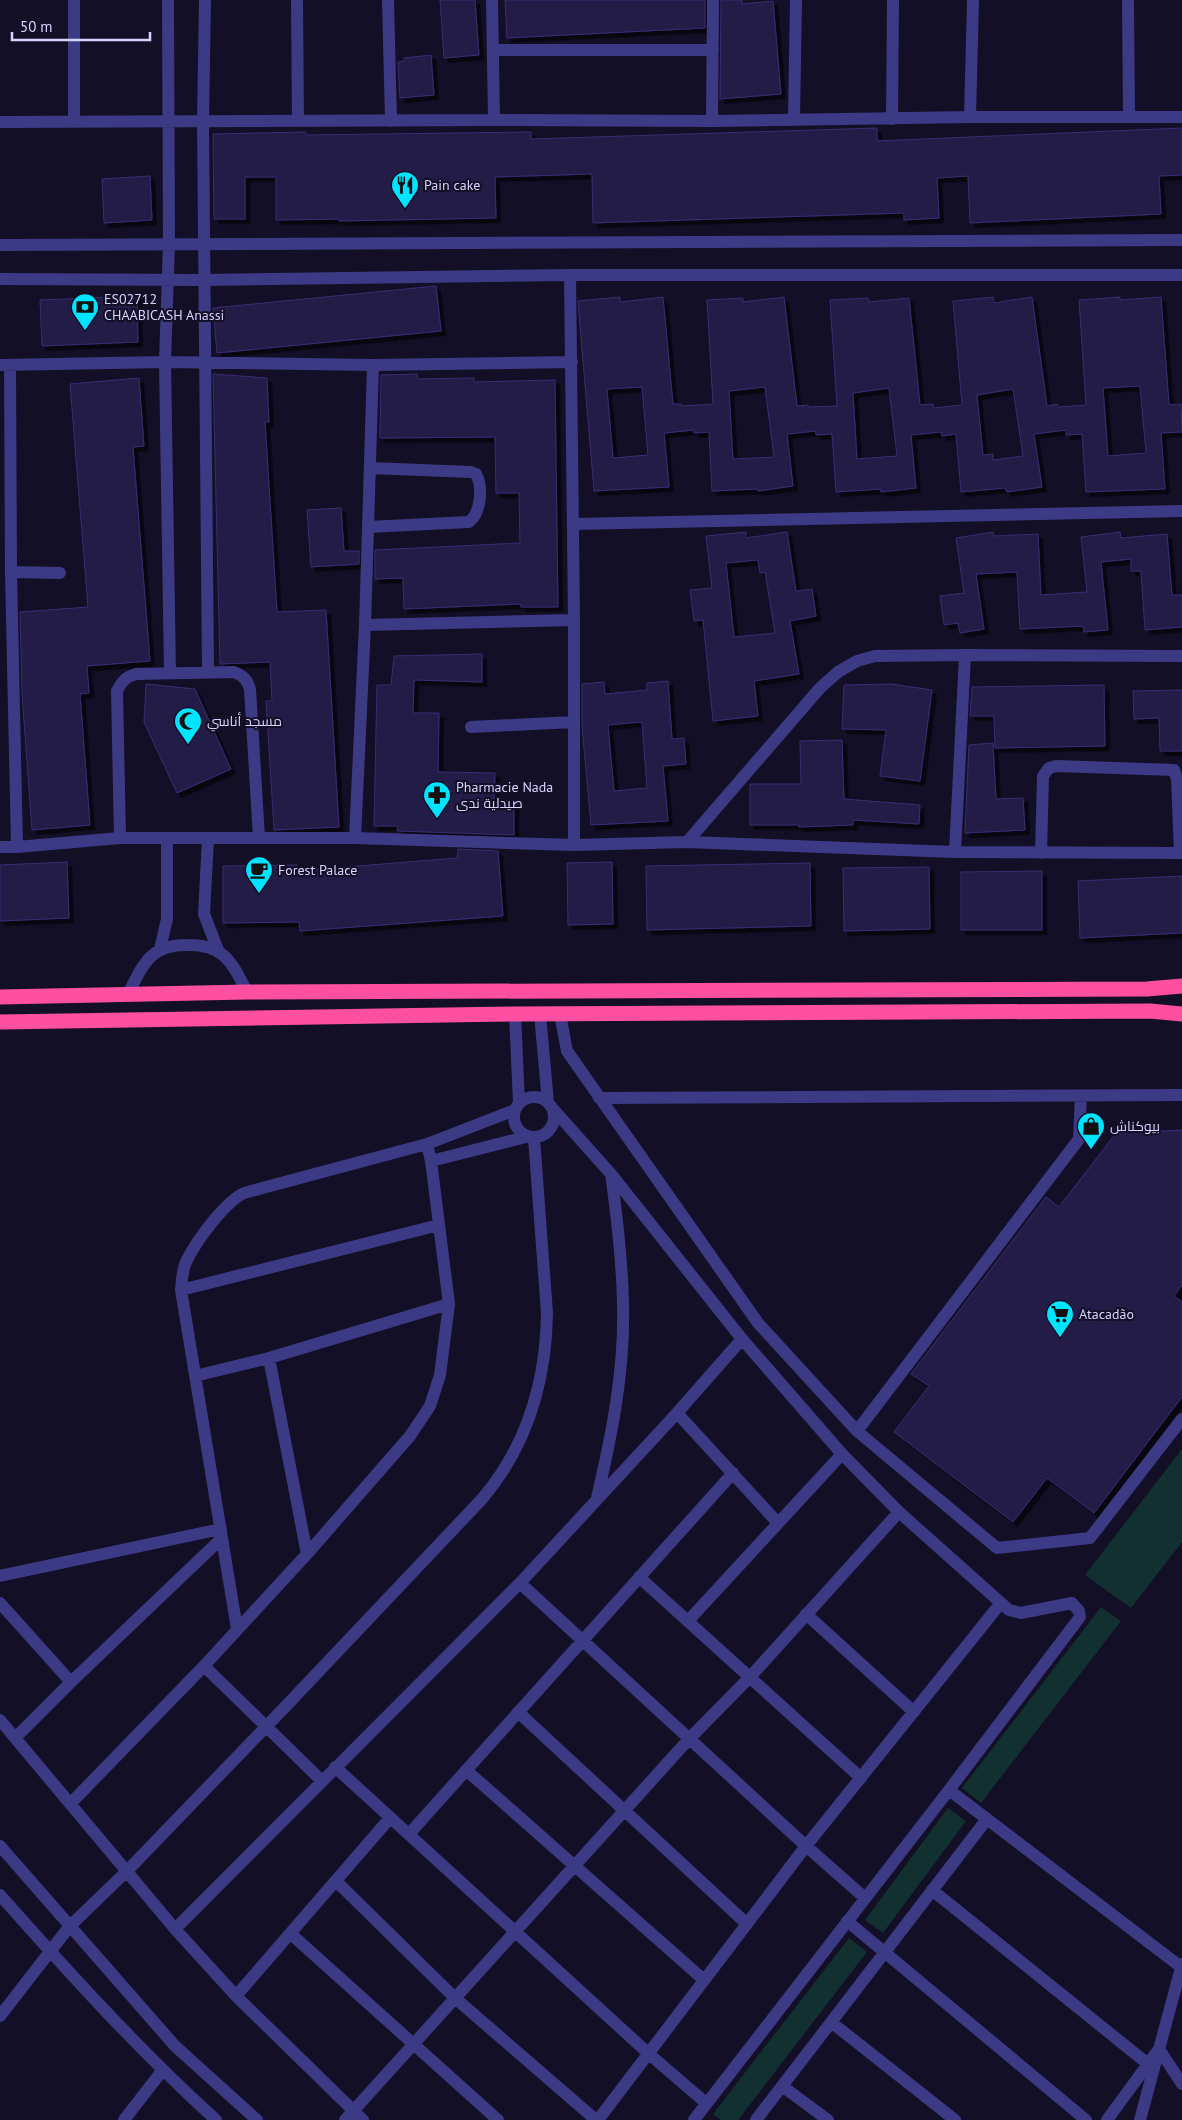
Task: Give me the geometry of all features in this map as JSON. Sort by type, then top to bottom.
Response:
[{"type":"highway","points":[[0,997],[247,992],[1137,989],[1182,986]]},
{"type":"highway","points":[[0,1022],[516,1014],[1150,1012],[1182,1014]]},
{"type":"street","points":[[74,0],[74,121]]},
{"type":"street","points":[[168,0],[169,244],[165,362],[170,673]]},
{"type":"street","points":[[205,0],[202,121],[208,672]]},
{"type":"street","points":[[297,0],[298,121]]},
{"type":"street","points":[[388,0],[390,121]]},
{"type":"street","points":[[492,0],[494,120]]},
{"type":"street","points":[[712,121],[713,0]]},
{"type":"street","points":[[794,120],[796,0]]},
{"type":"street","points":[[892,119],[893,0]]},
{"type":"street","points":[[970,117],[973,0]]},
{"type":"street","points":[[1128,0],[1129,117]]},
{"type":"street","points":[[493,50],[713,50]]},
{"type":"street","points":[[0,122],[169,120],[712,121],[970,117],[1182,117]]},
{"type":"street","points":[[0,245],[1182,240]]},
{"type":"street","points":[[570,275],[574,524],[574,845]]},
{"type":"street","points":[[0,279],[203,280],[570,275],[1182,275]]},
{"type":"street","points":[[17,847],[6,619],[11,572],[5,365],[165,362],[373,365],[572,362]]},
{"type":"street","points":[[355,838],[365,625],[373,365]]},
{"type":"street","points":[[368,527],[469,522],[478,513],[479,484],[476,474],[471,472],[370,468]]},
{"type":"street","points":[[574,524],[1182,511]]},
{"type":"street","points":[[11,572],[60,573]]},
{"type":"street","points":[[365,625],[574,620]]},
{"type":"street","points":[[955,852],[964,655]]},
{"type":"street","points":[[687,842],[820,688],[838,672],[857,661],[876,656],[1182,656]]},
{"type":"street","points":[[120,838],[117,691],[121,683],[128,677],[136,674],[208,672],[234,672],[242,675],[248,681],[259,838]]},
{"type":"street","points":[[471,727],[574,722]]},
{"type":"street","points":[[0,847],[120,838],[355,838],[574,845],[687,842],[955,852],[1041,853],[1181,854],[1178,778],[1174,770],[1056,766],[1049,768],[1043,776],[1041,853]]},
{"type":"street","points":[[208,838],[204,914],[218,950],[234,966],[247,992]]},
{"type":"street","points":[[160,949],[167,919],[167,839]]},
{"type":"street","points":[[128,994],[141,968],[160,949],[173,944],[192,944],[218,950]]},
{"type":"street","points":[[0,2016],[69,1927],[127,1872],[482,1499],[497,1482],[519,1443],[537,1394],[543,1364],[546,1313],[530,1137],[515,1126],[517,1107],[516,1014]]},
{"type":"street","points":[[431,1161],[530,1137],[542,1136],[553,1125],[540,1014]]},
{"type":"street","points":[[560,1014],[567,1052],[758,1323],[857,1431],[997,1548],[1090,1538],[1182,1418]]},
{"type":"street","points":[[600,1098],[1182,1095]]},
{"type":"street","points":[[857,1431],[1080,1139],[1081,1096]]},
{"type":"street","points":[[237,1629],[181,1290],[182,1277],[187,1260],[220,1213],[234,1198],[255,1189],[427,1144],[517,1107],[534,1097],[550,1106],[611,1174],[742,1339],[842,1454],[899,1512],[1000,1604],[1015,1613],[1072,1603],[1079,1611],[1080,1617],[949,1790],[706,2103],[698,2118]]},
{"type":"street","points":[[70,1804],[204,1666],[307,1554],[410,1436],[430,1406],[440,1375],[449,1304],[440,1225],[427,1144]]},
{"type":"street","points":[[597,1498],[612,1434],[621,1369],[623,1323],[620,1239],[611,1174]]},
{"type":"street","points":[[181,1290],[440,1225]]},
{"type":"street","points":[[195,1376],[269,1358],[449,1304]]},
{"type":"street","points":[[175,1929],[520,1583],[678,1413],[742,1339]]},
{"type":"street","points":[[269,1358],[307,1554]]},
{"type":"street","points":[[678,1413],[778,1522]]},
{"type":"street","points":[[688,1620],[842,1454]]},
{"type":"street","points":[[409,1834],[733,1473]]},
{"type":"street","points":[[349,2116],[624,1811],[750,1677],[899,1512]]},
{"type":"street","points":[[0,1576],[222,1533]]},
{"type":"street","points":[[15,1738],[222,1533]]},
{"type":"street","points":[[640,1576],[861,1778]]},
{"type":"street","points":[[520,1583],[865,1898]]},
{"type":"street","points":[[0,1603],[71,1682]]},
{"type":"street","points":[[336,1881],[456,1998],[597,2120],[806,1846],[1000,1604]]},
{"type":"street","points":[[806,1614],[914,1712]]},
{"type":"street","points":[[204,1666],[322,1781]]},
{"type":"street","points":[[518,1712],[747,1924]]},
{"type":"street","points":[[0,1720],[175,1929],[349,2116],[363,2120]]},
{"type":"street","points":[[335,1767],[649,2054],[706,2103]]},
{"type":"street","points":[[466,1770],[704,1980]]},
{"type":"street","points":[[949,1790],[1182,1966],[1140,2120]]},
{"type":"street","points":[[236,1996],[390,1818]]},
{"type":"street","points":[[756,2120],[987,1819]]},
{"type":"street","points":[[0,1846],[174,2046],[257,2120]]},
{"type":"street","points":[[932,1890],[1148,2064]]},
{"type":"street","points":[[0,1894],[50,1951],[162,2071],[216,2120]]},
{"type":"street","points":[[847,1921],[1086,2120]]},
{"type":"street","points":[[291,1934],[498,2120]]},
{"type":"street","points":[[831,2022],[956,2120]]},
{"type":"street","points":[[1107,2120],[1159,2049]]},
{"type":"street","points":[[1159,2049],[1182,2084]]},
{"type":"street","points":[[124,2120],[162,2071]]},
{"type":"street","points":[[782,2086],[828,2120]]},
{"type":"green space","points":[[1182,1449],[1182,1542],[1131,1608],[1085,1575]]},
{"type":"green space","points":[[1101,1607],[1121,1621],[981,1803],[962,1788]]},
{"type":"green space","points":[[948,1808],[966,1821],[883,1933],[865,1920]]},
{"type":"green space","points":[[849,1938],[867,1952],[738,2120],[721,2120],[713,2114]]},
{"type":"building","points":[[440,0],[475,0],[479,55],[444,58]]},
{"type":"building","points":[[505,0],[705,0],[705,28],[507,38]]},
{"type":"building","points":[[721,0],[742,0],[742,4],[773,1],[781,94],[720,99]]},
{"type":"building","points":[[431,55],[434,95],[400,98],[398,62],[404,61],[404,58]]},
{"type":"building","points":[[877,128],[877,141],[1182,128],[1182,175],[1159,176],[1161,214],[970,223],[968,176],[937,178],[939,218],[904,220],[904,213],[593,223],[592,174],[495,177],[496,218],[339,221],[339,219],[276,220],[276,177],[245,177],[245,219],[214,219],[213,134],[306,132],[306,135],[531,132],[531,139]]},
{"type":"building","points":[[150,176],[152,220],[104,223],[102,179]]},
{"type":"building","points":[[436,286],[441,331],[217,353],[213,308]]},
{"type":"building","points":[[137,296],[138,342],[42,346],[40,300]]},
{"type":"building","points":[[620,297],[620,302],[663,297],[673,404],[681,404],[681,406],[713,404],[707,300],[743,298],[743,302],[784,297],[797,406],[808,405],[809,407],[837,406],[830,300],[868,298],[869,302],[909,298],[920,405],[933,404],[933,408],[962,405],[953,301],[993,297],[994,303],[1032,297],[1047,406],[1058,404],[1058,407],[1086,405],[1079,300],[1161,297],[1169,405],[1181,404],[1182,432],[1161,433],[1165,489],[1086,492],[1082,434],[1066,435],[1066,430],[1034,434],[1042,487],[1007,492],[1005,488],[961,492],[956,434],[942,436],[941,432],[911,435],[916,488],[881,492],[881,489],[836,492],[832,434],[816,435],[816,431],[787,434],[793,486],[758,491],[757,489],[712,491],[709,432],[694,433],[694,430],[664,433],[669,487],[594,491],[578,301]],"holes":[[[1140,386],[1146,453],[1108,456],[1103,388]],[[642,387],[648,455],[613,458],[607,389]],[[765,387],[774,457],[733,459],[729,391]],[[889,388],[897,456],[857,459],[853,393]],[[1013,389],[1023,456],[993,460],[993,454],[983,455],[977,395]]]},
{"type":"building","points":[[213,374],[267,378],[269,422],[265,422],[277,612],[326,610],[339,827],[274,830],[266,701],[272,701],[270,662],[220,664]]},
{"type":"building","points":[[417,374],[418,379],[474,378],[474,382],[555,380],[558,607],[521,607],[521,604],[404,609],[403,578],[375,579],[375,550],[520,543],[519,493],[496,493],[495,437],[380,438],[381,375]]},
{"type":"building","points":[[139,378],[144,446],[133,447],[150,661],[87,666],[89,693],[80,694],[90,825],[32,830],[22,694],[20,612],[88,607],[70,384]]},
{"type":"building","points":[[341,508],[344,551],[359,551],[359,564],[311,567],[307,510]]},
{"type":"building","points":[[746,532],[746,538],[787,532],[796,591],[812,589],[816,616],[790,621],[799,674],[754,681],[758,716],[713,721],[703,620],[694,621],[690,590],[712,588],[706,536]],"holes":[[[758,560],[760,573],[765,572],[775,633],[734,637],[726,563]]]},
{"type":"building","points":[[993,532],[994,536],[1038,534],[1041,595],[1087,592],[1081,537],[1120,532],[1121,538],[1167,534],[1172,595],[1182,595],[1182,627],[1145,630],[1141,571],[1131,571],[1131,559],[1101,562],[1108,630],[1084,632],[1083,626],[1020,629],[1017,572],[976,574],[984,629],[960,633],[958,623],[944,625],[940,596],[964,593],[956,538]]},
{"type":"building","points":[[482,654],[482,682],[414,680],[413,713],[439,713],[438,772],[495,773],[494,804],[514,804],[514,835],[397,831],[398,826],[374,826],[377,685],[391,685],[394,656]]},
{"type":"building","points":[[668,681],[672,739],[684,738],[686,764],[663,766],[668,821],[591,825],[582,726],[582,684],[604,682],[605,694],[647,690],[647,683]],"holes":[[[642,722],[647,788],[614,791],[608,725]]]},
{"type":"building","name":"مسجد أناسي","points":[[146,684],[195,689],[231,769],[177,793],[144,722]]},
{"type":"building","points":[[891,684],[932,690],[920,781],[880,776],[886,730],[842,729],[844,685]]},
{"type":"building","points":[[1104,685],[1105,746],[995,748],[994,716],[970,716],[972,687]]},
{"type":"building","points":[[1182,690],[1182,751],[1160,751],[1159,718],[1134,719],[1133,691]]},
{"type":"building","points":[[842,740],[844,799],[920,805],[919,824],[853,820],[853,825],[799,827],[799,825],[750,825],[750,784],[801,784],[800,741]]},
{"type":"building","points":[[993,743],[996,799],[1023,798],[1025,830],[965,833],[969,745]]},
{"type":"building","points":[[458,849],[498,851],[503,916],[300,931],[299,922],[223,923],[223,866],[296,865],[296,871],[457,858]]},
{"type":"building","points":[[67,862],[69,918],[0,921],[0,865]]},
{"type":"building","points":[[612,862],[613,924],[568,925],[567,863]]},
{"type":"building","points":[[810,863],[811,926],[647,930],[646,866]]},
{"type":"building","points":[[929,867],[930,929],[844,931],[843,868]]},
{"type":"building","points":[[1042,871],[1042,930],[961,930],[961,872]]},
{"type":"building","points":[[1182,876],[1182,933],[1080,938],[1078,881]]},
{"type":"building","name":"Atacadão","points":[[1182,1130],[1182,1285],[1174,1296],[1182,1302],[1182,1397],[1094,1513],[1047,1478],[1013,1522],[894,1432],[929,1386],[911,1374],[1046,1197],[1059,1207],[1116,1133]]},
{"type":"place","name":"Pain cake","points":[[405,209]]},
{"type":"place","name":"ES02712 CHAABICASH Anassi","points":[[85,331]]},
{"type":"place","name":"مسجد أناسي","points":[[188,745]]},
{"type":"place","name":"Pharmacie Nada صيدلية ندى","points":[[437,819]]},
{"type":"place","name":"Forest Palace","points":[[259,894]]},
{"type":"place","name":"بيوكناش","points":[[1091,1150]]},
{"type":"place","name":"Atacadão","points":[[1060,1338]]}]
